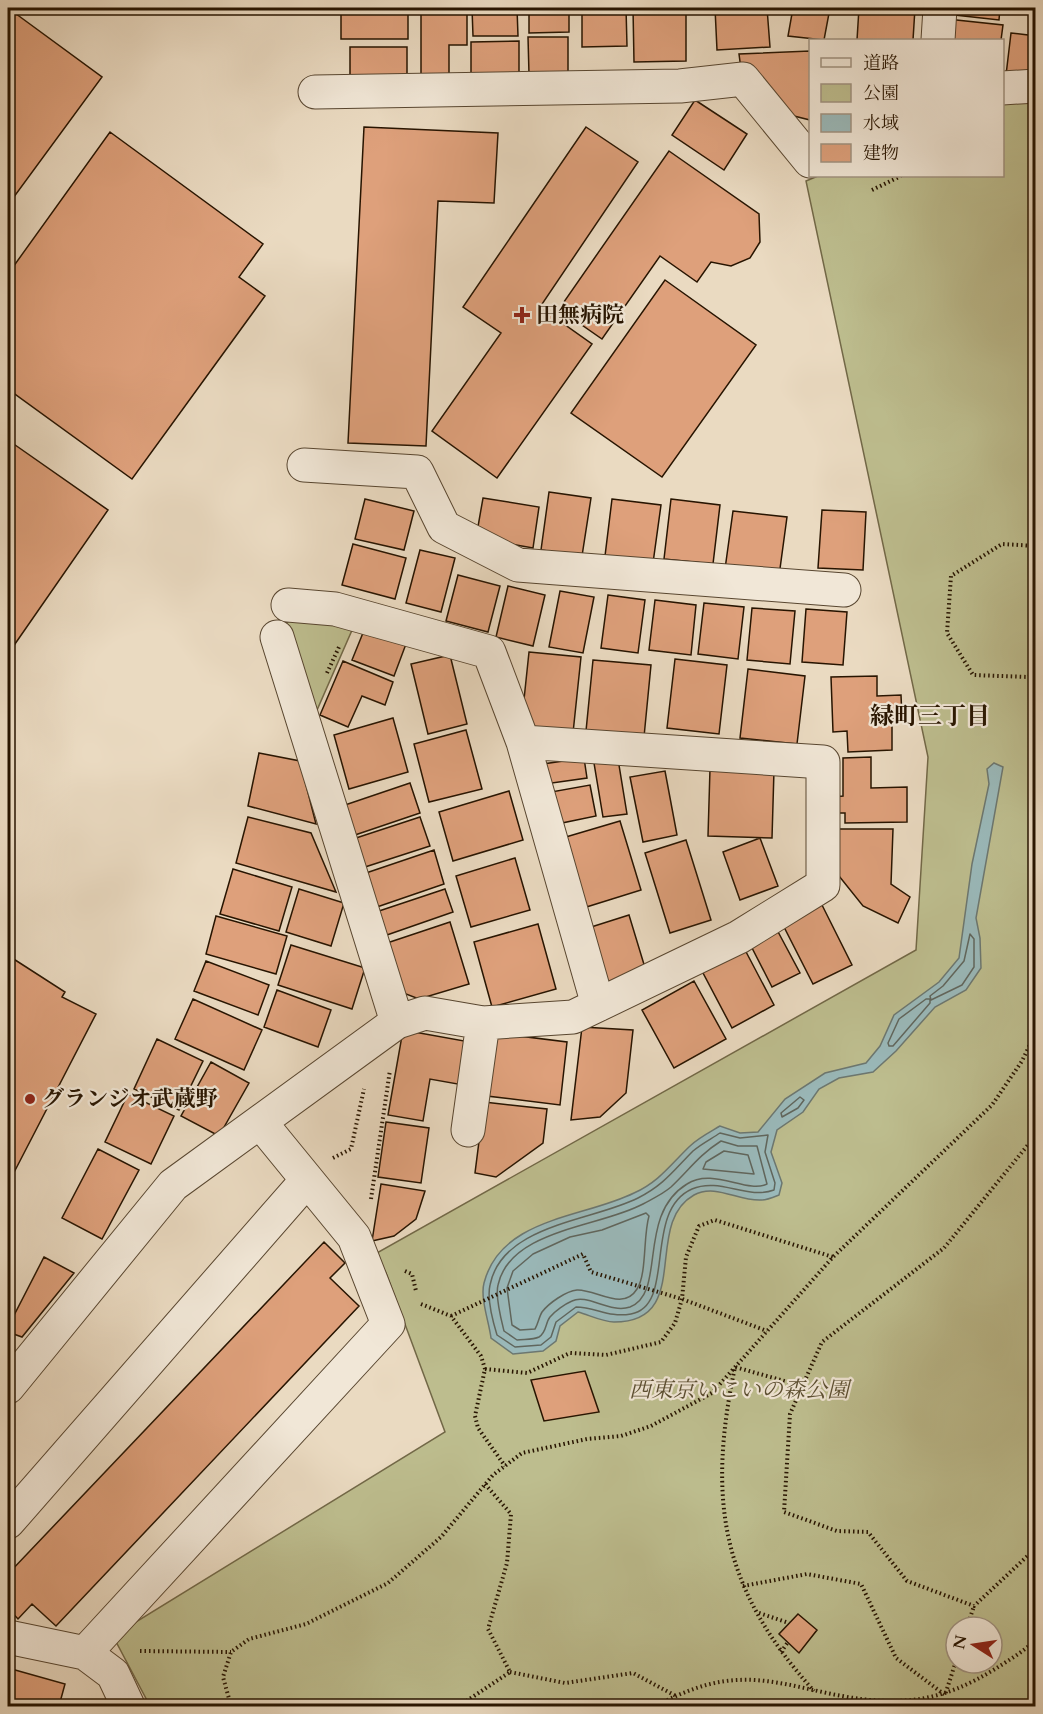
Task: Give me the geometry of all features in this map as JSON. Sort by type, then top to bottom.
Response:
[{"type":"street","points":[[938,39],[940,8]]},
{"type":"street","points":[[315,92],[680,86],[743,79],[809,160]]},
{"type":"street","points":[[1004,88],[1035,86]]},
{"type":"street","points":[[304,465],[417,472],[444,527],[518,566],[844,591]]},
{"type":"street","points":[[288,605],[335,609],[489,652],[523,742],[598,1005]]},
{"type":"street","points":[[277,637],[397,1022]]},
{"type":"street","points":[[8,1387],[173,1185],[397,1022],[425,1013],[483,1023],[573,1017],[739,937],[823,885],[823,762],[523,742]]},
{"type":"street","points":[[468,1130],[483,1023]]},
{"type":"street","points":[[85,1653],[388,1324],[354,1237],[260,1122]]},
{"type":"street","points":[[8,1522],[304,1176]]},
{"type":"street","points":[[8,1637],[85,1653],[113,1674],[128,1707]]},
{"type":"path","points":[[872,190],[899,177]]},
{"type":"path","points":[[1035,546],[1002,544],[951,576],[947,633],[973,675],[1028,677],[1035,672]]},
{"type":"path","points":[[326,675],[354,614]]},
{"type":"path","points":[[362,1257],[397,1022]]},
{"type":"path","points":[[130,1651],[231,1652],[249,1639],[306,1624],[388,1583],[441,1537],[485,1484],[522,1453],[587,1439],[621,1436],[651,1426],[712,1394],[833,1257],[992,1105],[1022,1061],[1035,1032]]},
{"type":"path","points":[[304,1176],[351,1149],[364,1091],[364,1046]]},
{"type":"path","points":[[974,1606],[907,1581],[868,1532],[837,1532],[784,1512],[790,1413],[822,1342],[944,1248],[1035,1135]]},
{"type":"path","points":[[485,1369],[527,1373],[570,1353],[606,1355],[661,1342],[675,1323],[682,1299],[686,1257],[699,1226],[715,1220],[833,1257]]},
{"type":"path","points":[[451,1316],[583,1254],[591,1272],[682,1299],[767,1331]]},
{"type":"path","points":[[396,1268],[412,1274],[422,1305],[451,1316],[481,1356],[485,1369],[476,1416],[478,1428],[505,1466]]},
{"type":"path","points":[[735,1367],[802,1386]]},
{"type":"path","points":[[735,1367],[729,1396],[721,1498],[735,1563],[743,1586],[781,1652],[814,1691]]},
{"type":"path","points":[[485,1484],[511,1514],[507,1563],[488,1629],[510,1672]]},
{"type":"path","points":[[971,1615],[974,1606],[1035,1548]]},
{"type":"path","points":[[743,1586],[807,1574],[861,1584],[896,1658],[945,1695]]},
{"type":"path","points":[[757,1613],[789,1623]]},
{"type":"path","points":[[655,1707],[705,1685],[738,1680],[774,1682],[814,1691],[888,1701],[945,1695],[974,1682],[1003,1664],[1035,1639]]},
{"type":"path","points":[[781,1652],[788,1642]]},
{"type":"path","points":[[231,1652],[223,1677],[231,1707]]},
{"type":"path","points":[[459,1707],[510,1672],[565,1683],[633,1673],[676,1696]]},
{"type":"path","points":[[945,1695],[951,1675]]},
{"type":"green space","name":"西東京いこいの森公園","points":[[1035,97],[1035,1706],[150,1706],[113,1636],[445,1432],[386,1273],[375,1254],[916,950],[928,757],[806,181],[816,177],[1004,177],[1004,98]]},
{"type":"green space","points":[[291,610],[356,621],[310,726],[282,637]]},
{"type":"water","points":[[994,763],[1003,767],[976,918],[980,938],[981,968],[966,990],[935,1007],[896,1051],[873,1072],[839,1078],[819,1089],[803,1112],[777,1130],[771,1152],[782,1183],[779,1195],[766,1200],[753,1200],[719,1192],[702,1192],[694,1195],[679,1209],[671,1227],[661,1289],[653,1306],[638,1318],[610,1322],[578,1312],[560,1326],[556,1341],[543,1351],[513,1354],[491,1338],[484,1303],[484,1283],[493,1261],[508,1245],[526,1232],[547,1223],[643,1189],[693,1143],[720,1126],[740,1133],[758,1132],[785,1099],[825,1073],[866,1063],[880,1046],[894,1015],[939,982],[959,958],[972,864],[989,784],[987,769]]},
{"type":"building","points":[[8,8],[102,77],[8,205]]},
{"type":"building","points":[[341,8],[408,8],[408,39],[341,39]]},
{"type":"building","points":[[421,8],[467,8],[467,45],[449,45],[449,79],[421,79]]},
{"type":"building","points":[[472,8],[517,8],[518,36],[473,36]]},
{"type":"building","points":[[529,8],[569,8],[569,32],[529,33]]},
{"type":"building","points":[[582,8],[626,8],[627,46],[582,47]]},
{"type":"building","points":[[633,8],[686,8],[686,61],[634,62]]},
{"type":"building","points":[[715,8],[767,8],[770,47],[717,50]]},
{"type":"building","points":[[793,8],[830,8],[824,39],[788,36]]},
{"type":"building","points":[[859,8],[915,8],[913,39],[857,39]]},
{"type":"building","points":[[955,8],[1000,8],[999,20],[955,15]]},
{"type":"building","points":[[947,19],[1003,25],[1001,39],[945,39]]},
{"type":"building","points":[[1011,33],[1036,36],[1036,78],[1006,75]]},
{"type":"building","points":[[528,37],[568,37],[568,73],[529,74]]},
{"type":"building","points":[[519,41],[519,73],[471,74],[471,42]]},
{"type":"building","points":[[350,47],[407,47],[407,77],[350,78]]},
{"type":"building","points":[[809,51],[809,120],[794,116],[741,69],[739,54]]},
{"type":"building","points":[[695,100],[747,134],[724,170],[672,135]]},
{"type":"building","points":[[364,127],[498,133],[494,203],[438,201],[426,446],[348,443]]},
{"type":"building","points":[[586,127],[638,162],[540,307],[592,344],[497,478],[432,431],[501,333],[463,307]]},
{"type":"building","points":[[110,132],[263,244],[239,277],[265,296],[132,479],[8,389],[8,274]]},
{"type":"building","points":[[669,151],[759,214],[760,242],[750,258],[731,266],[711,262],[697,282],[660,256],[602,339],[559,309]]},
{"type":"building","points":[[665,280],[756,345],[662,477],[571,413]]},
{"type":"building","points":[[8,440],[108,510],[8,654]]},
{"type":"building","points":[[549,492],[591,498],[582,556],[541,550]]},
{"type":"building","points":[[483,498],[539,507],[533,548],[476,538]]},
{"type":"building","points":[[365,499],[414,511],[404,550],[355,539]]},
{"type":"building","points":[[612,499],[661,505],[653,563],[605,556]]},
{"type":"building","points":[[671,499],[720,505],[713,564],[664,559]]},
{"type":"building","points":[[822,510],[866,512],[863,570],[818,568]]},
{"type":"building","points":[[733,511],[787,517],[779,576],[725,569]]},
{"type":"building","points":[[353,544],[406,558],[395,599],[342,585]]},
{"type":"building","points":[[420,550],[455,558],[441,612],[406,603]]},
{"type":"building","points":[[458,575],[500,586],[488,632],[446,621]]},
{"type":"building","points":[[508,586],[545,595],[533,646],[496,637]]},
{"type":"building","points":[[560,591],[594,597],[583,653],[549,647]]},
{"type":"building","points":[[608,595],[645,600],[638,653],[601,648]]},
{"type":"building","points":[[655,600],[696,605],[691,655],[649,650]]},
{"type":"building","points":[[704,603],[744,607],[738,659],[698,654]]},
{"type":"building","points":[[752,608],[795,611],[790,664],[747,660]]},
{"type":"building","points":[[806,609],[847,612],[843,665],[802,662]]},
{"type":"building","points":[[365,628],[406,644],[394,676],[352,660]]},
{"type":"building","points":[[529,652],[581,657],[573,733],[521,728]]},
{"type":"building","points":[[450,655],[467,724],[428,734],[411,664]]},
{"type":"building","points":[[675,659],[727,665],[719,734],[667,728]]},
{"type":"building","points":[[593,660],[651,665],[644,737],[586,731]]},
{"type":"building","points":[[343,661],[393,682],[385,705],[362,696],[348,727],[320,715]]},
{"type":"building","points":[[748,669],[805,676],[797,744],[740,738]]},
{"type":"building","points":[[877,676],[877,696],[901,695],[902,718],[892,719],[892,750],[848,752],[847,731],[833,732],[831,677]]},
{"type":"building","points":[[393,718],[408,772],[349,789],[334,735]]},
{"type":"building","points":[[466,730],[482,789],[429,802],[414,744]]},
{"type":"building","points":[[259,753],[300,761],[316,824],[248,806]]},
{"type":"building","points":[[871,757],[871,788],[907,787],[907,822],[845,823],[845,813],[831,813],[831,797],[843,796],[843,758]]},
{"type":"building","points":[[584,758],[587,778],[545,784],[543,764]]},
{"type":"building","points":[[618,759],[627,814],[603,817],[594,763]]},
{"type":"building","points":[[710,769],[774,770],[772,838],[708,836]]},
{"type":"building","points":[[665,771],[677,835],[643,842],[630,777]]},
{"type":"building","points":[[410,783],[420,813],[355,835],[345,805]]},
{"type":"building","points":[[590,785],[596,816],[557,824],[551,792]]},
{"type":"building","points":[[509,791],[523,840],[453,861],[439,812]]},
{"type":"building","points":[[248,817],[311,833],[336,892],[236,863]]},
{"type":"building","points":[[420,817],[430,846],[365,867],[356,838]]},
{"type":"building","points":[[620,821],[641,890],[580,909],[559,839]]},
{"type":"building","points":[[835,829],[893,829],[891,884],[910,897],[898,923],[863,906],[835,871]]},
{"type":"building","points":[[760,838],[778,886],[740,900],[723,852]]},
{"type":"building","points":[[686,840],[711,920],[670,933],[645,853]]},
{"type":"building","points":[[434,850],[444,884],[374,908],[363,874]]},
{"type":"building","points":[[515,858],[530,910],[471,927],[456,876]]},
{"type":"building","points":[[233,869],[292,887],[279,931],[220,914]]},
{"type":"building","points":[[299,889],[344,903],[331,946],[286,932]]},
{"type":"building","points":[[445,889],[453,912],[384,936],[376,912]]},
{"type":"building","points":[[821,903],[852,965],[813,984],[782,923]]},
{"type":"building","points":[[629,915],[646,971],[605,984],[588,928]]},
{"type":"building","points":[[216,916],[287,936],[276,974],[206,954]]},
{"type":"building","points":[[450,922],[469,984],[419,999],[398,991],[381,945]]},
{"type":"building","points":[[538,924],[556,989],[492,1007],[474,942]]},
{"type":"building","points":[[776,928],[800,973],[772,987],[749,942]]},
{"type":"building","points":[[291,945],[365,968],[352,1009],[278,985]]},
{"type":"building","points":[[744,948],[774,1005],[732,1028],[702,971]]},
{"type":"building","name":"グランジオ武蔵野","points":[[9,956],[65,992],[62,997],[96,1014],[8,1184]]},
{"type":"building","points":[[206,961],[269,985],[258,1015],[194,991]]},
{"type":"building","points":[[694,981],[726,1039],[674,1068],[642,1010]]},
{"type":"building","points":[[277,990],[331,1010],[318,1047],[264,1027]]},
{"type":"building","points":[[193,999],[262,1030],[244,1070],[175,1039]]},
{"type":"building","points":[[582,1027],[633,1030],[626,1093],[600,1117],[571,1120]]},
{"type":"building","points":[[403,1030],[470,1042],[463,1085],[430,1079],[423,1121],[388,1115]]},
{"type":"building","points":[[495,1033],[567,1042],[560,1105],[487,1096]]},
{"type":"building","points":[[157,1039],[203,1061],[179,1110],[134,1089]]},
{"type":"building","points":[[211,1062],[249,1083],[219,1136],[181,1116]]},
{"type":"building","points":[[128,1094],[174,1116],[151,1164],[105,1142]]},
{"type":"building","points":[[484,1102],[547,1109],[543,1143],[496,1177],[475,1173]]},
{"type":"building","points":[[386,1122],[429,1128],[421,1183],[378,1177]]},
{"type":"building","points":[[98,1149],[139,1170],[102,1239],[62,1218]]},
{"type":"building","points":[[381,1184],[425,1191],[416,1219],[394,1236],[372,1241]]},
{"type":"building","points":[[324,1242],[345,1263],[330,1278],[359,1306],[56,1626],[32,1604],[18,1619],[8,1608],[8,1574]]},
{"type":"building","points":[[44,1257],[74,1273],[22,1337],[8,1332],[8,1327]]},
{"type":"building","points":[[585,1371],[599,1412],[544,1421],[531,1380]]},
{"type":"building","points":[[798,1614],[817,1630],[799,1653],[779,1634]]},
{"type":"building","points":[[8,1668],[65,1684],[59,1706],[8,1706]]},
{"type":"place","name":"田無病院","points":[[522,315]]},
{"type":"place","name":"グランジオ武蔵野","points":[[30,1099]]},
{"type":"district","name":"緑町三丁目","points":[[930,716]]}]
